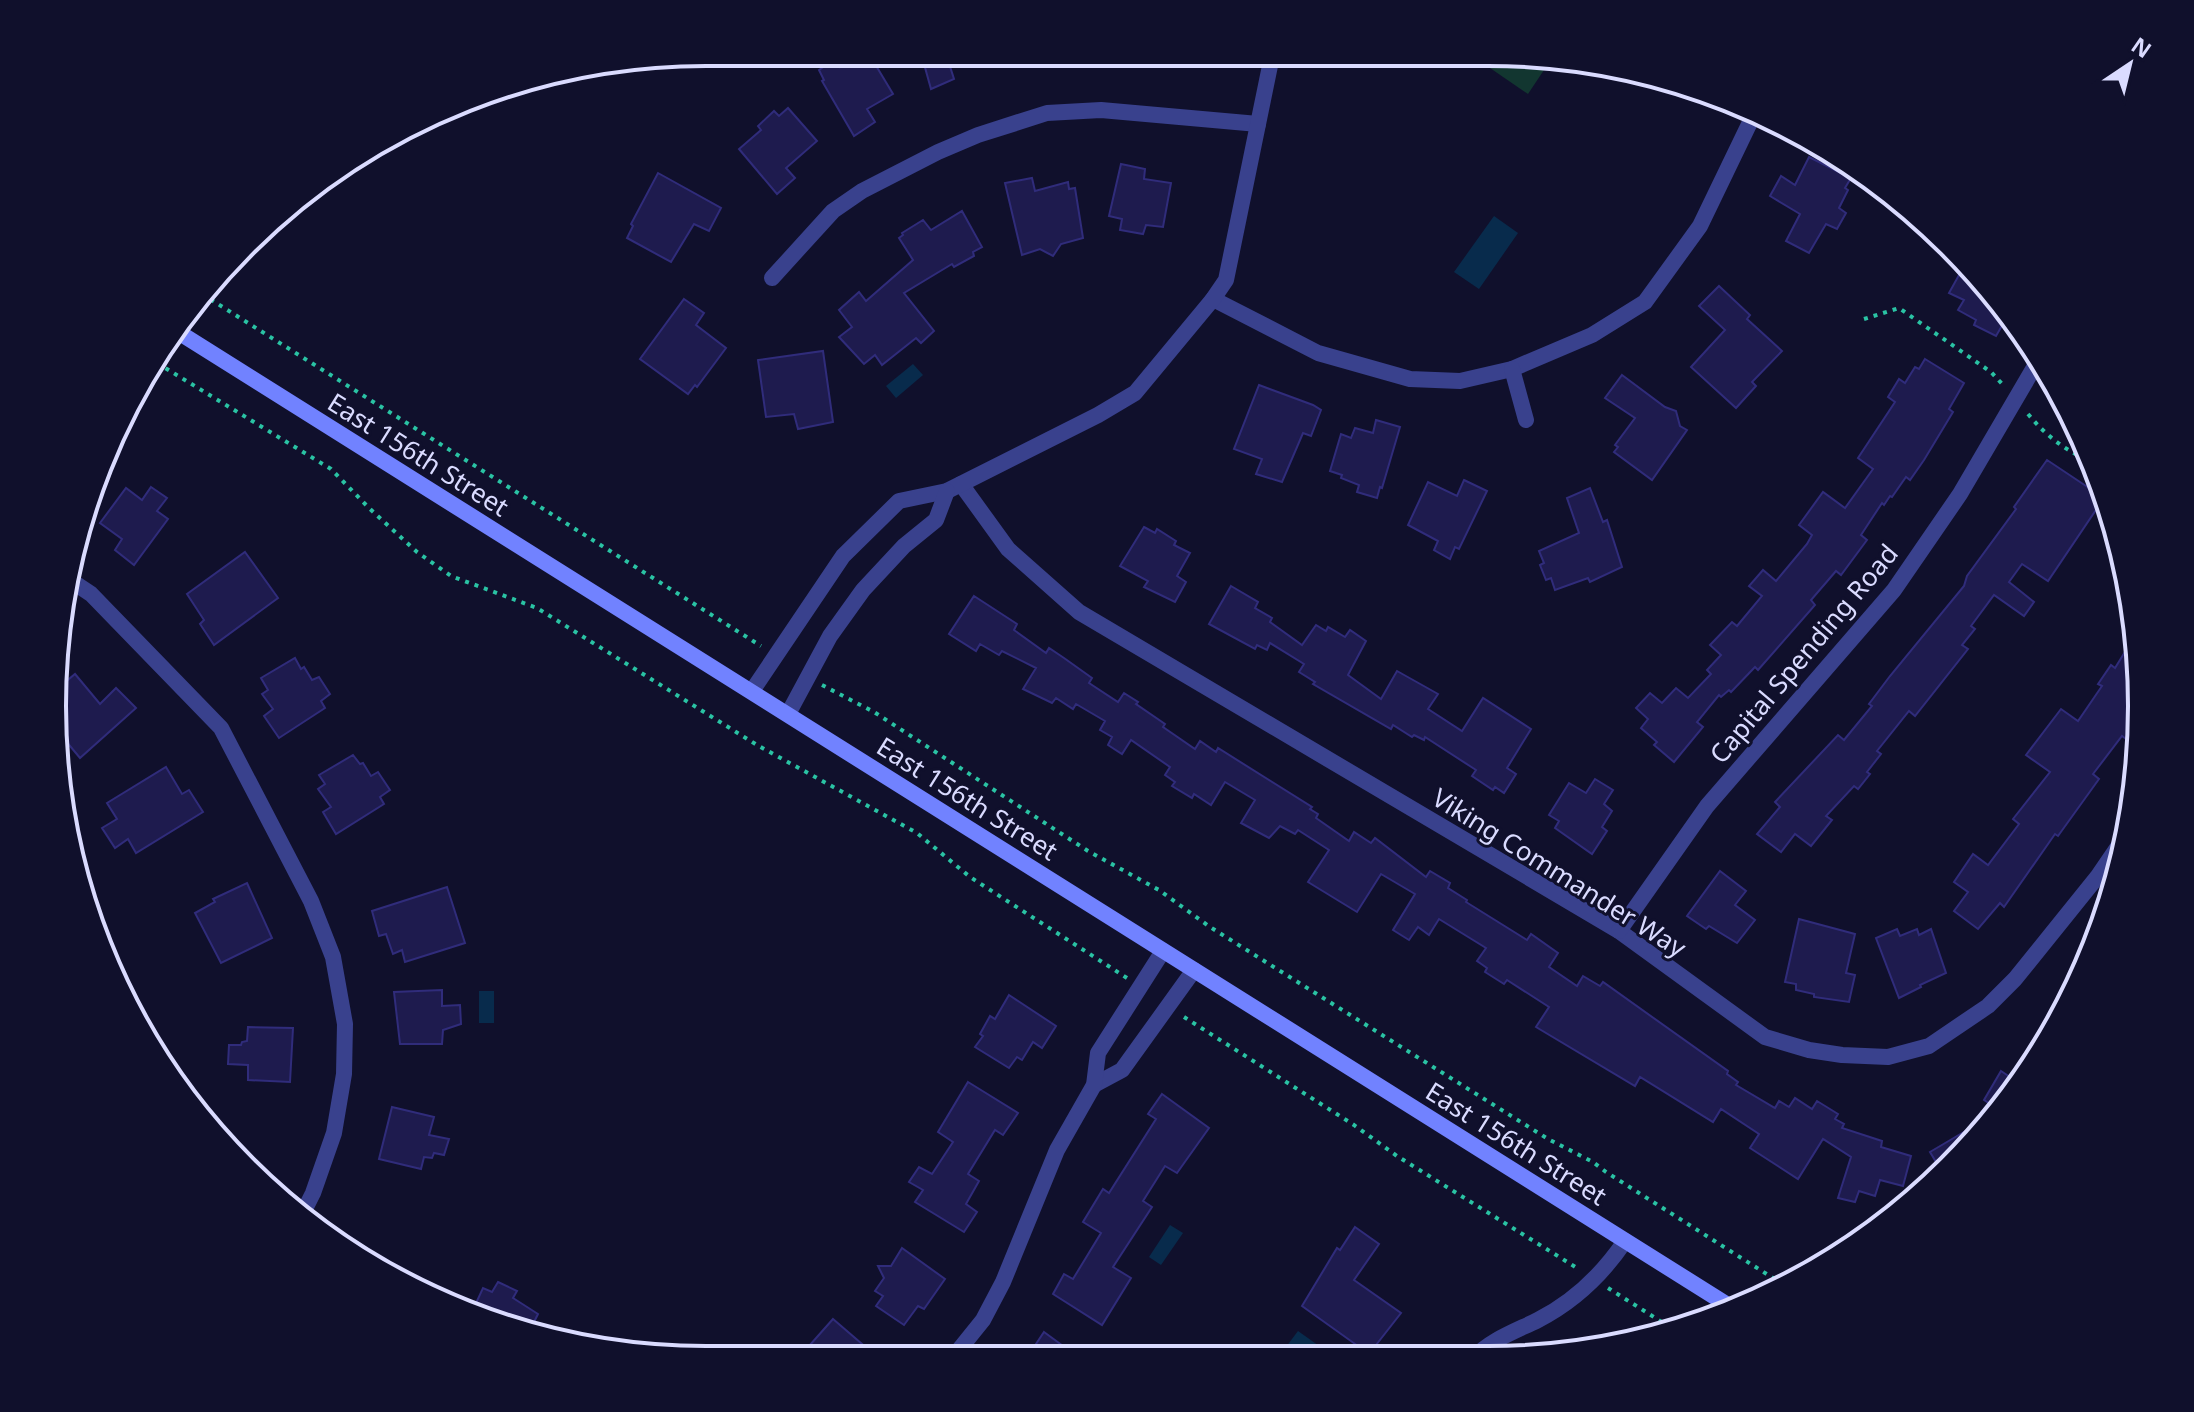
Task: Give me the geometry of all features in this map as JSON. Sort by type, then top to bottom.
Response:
[{"type":"street","points":[[752,691],[843,556],[899,501],[954,488],[1135,393],[1213,299],[1226,280],[1270,66]]},
{"type":"street","points":[[772,278],[833,211],[862,191],[951,146],[1047,113],[1101,110],[1258,124]]},
{"type":"street","points":[[1213,299],[1318,353],[1410,379],[1460,381],[1512,369],[1592,335],[1645,302],[1700,226],[1750,123]]},
{"type":"street","name":"East 156th Street","points":[[184,336],[1722,1301]]},
{"type":"street","points":[[1512,369],[1526,420]]},
{"type":"street","name":"Capital Spending Road","points":[[1619,931],[1707,806],[1894,590],[1960,494],[2033,371]]},
{"type":"street","points":[[788,714],[830,636],[863,590],[904,546],[936,520],[954,488]]},
{"type":"street","name":"Viking Commander Way","points":[[954,488],[1008,549],[1079,612],[1619,931],[1765,1037],[1809,1050],[1842,1055],[1888,1057],[1929,1046],[1988,1006],[2015,979],[2109,860]]},
{"type":"street","points":[[77,585],[91,594],[221,728],[311,901],[333,957],[345,1024],[344,1074],[334,1133],[307,1206]]},
{"type":"street","points":[[962,1346],[983,1320],[1003,1282],[1057,1150],[1094,1085],[1098,1053],[1163,951]]},
{"type":"street","points":[[1094,1085],[1122,1070],[1194,970]]},
{"type":"street","points":[[1491,1346],[1567,1303],[1595,1280],[1625,1241]]},
{"type":"path","points":[[212,300],[561,518],[615,556],[775,657]]},
{"type":"path","points":[[1864,319],[1899,308],[1991,372],[2040,428],[2076,455]]},
{"type":"path","points":[[164,367],[331,469],[417,552],[451,576],[537,608],[757,745],[917,833],[970,877],[1142,987]]},
{"type":"path","points":[[808,677],[874,712],[1088,851],[1159,890],[1210,927],[1548,1139],[1593,1162],[1774,1279]]},
{"type":"path","points":[[1168,1007],[1354,1125],[1397,1156],[1661,1322]]},
{"type":"green space","points":[[1487,66],[1545,68],[1528,94]]},
{"type":"water","points":[[1494,216],[1518,233],[1479,289],[1454,272]]},
{"type":"water","points":[[913,364],[923,375],[896,398],[886,386]]},
{"type":"water","points":[[479,991],[494,991],[494,1023],[479,1023]]},
{"type":"water","points":[[1170,1225],[1183,1233],[1161,1265],[1149,1257]]},
{"type":"water","points":[[1298,1331],[1319,1346],[1287,1346]]},
{"type":"building","points":[[825,66],[876,66],[893,94],[867,109],[875,122],[854,136],[822,81],[819,70]]},
{"type":"building","points":[[925,66],[950,66],[954,79],[931,89]]},
{"type":"building","points":[[788,108],[817,141],[786,168],[795,178],[777,194],[739,149],[761,130],[758,126],[774,111],[779,116]]},
{"type":"building","points":[[1809,157],[1851,179],[1839,208],[1846,213],[1837,229],[1826,224],[1809,253],[1786,241],[1800,214],[1770,196],[1781,176],[1795,185]]},
{"type":"building","points":[[1121,164],[1145,169],[1144,179],[1171,183],[1163,227],[1146,225],[1143,234],[1120,230],[1122,219],[1109,216]]},
{"type":"building","points":[[658,173],[721,208],[709,231],[694,224],[671,262],[627,238],[633,226],[631,224]]},
{"type":"building","points":[[1032,178],[1035,191],[1068,182],[1069,189],[1075,188],[1083,238],[1061,244],[1053,256],[1040,249],[1022,255],[1005,183]]},
{"type":"building","points":[[962,211],[982,247],[973,252],[974,256],[954,267],[952,264],[904,293],[934,331],[921,343],[916,338],[882,365],[875,355],[864,364],[839,337],[852,327],[839,310],[859,292],[866,301],[913,260],[899,238],[902,233],[923,220],[931,230]]},
{"type":"building","points":[[1959,275],[1962,277],[2002,325],[1996,336],[1974,325],[1976,320],[1958,310],[1964,300],[1949,293]]},
{"type":"building","points":[[1719,286],[1750,315],[1747,319],[1782,351],[1752,382],[1756,386],[1736,408],[1691,367],[1725,330],[1699,306]]},
{"type":"building","points":[[684,299],[704,313],[696,325],[726,348],[697,387],[695,385],[688,394],[640,359]]},
{"type":"building","points":[[823,351],[833,422],[798,429],[794,414],[766,417],[758,360]]},
{"type":"building","points":[[1925,359],[1964,383],[1949,409],[1953,412],[1924,460],[1910,480],[1906,477],[1892,497],[1884,505],[1882,503],[1861,535],[1867,540],[1841,575],[1836,571],[1811,600],[1815,605],[1758,670],[1755,667],[1731,692],[1729,690],[1721,697],[1719,695],[1697,722],[1703,727],[1674,762],[1654,745],[1657,742],[1641,728],[1648,719],[1636,708],[1650,693],[1662,703],[1676,688],[1688,698],[1711,674],[1707,670],[1721,655],[1710,645],[1732,622],[1737,626],[1762,596],[1749,586],[1763,570],[1776,581],[1807,544],[1812,535],[1799,525],[1823,492],[1845,508],[1873,469],[1858,458],[1895,402],[1888,397],[1899,379],[1905,383],[1915,367],[1919,369]]},
{"type":"building","points":[[1622,375],[1665,407],[1676,411],[1680,426],[1687,430],[1652,480],[1614,452],[1618,447],[1615,445],[1635,418],[1605,398]]},
{"type":"building","points":[[1259,385],[1321,410],[1311,436],[1303,433],[1282,482],[1256,474],[1262,459],[1234,449]]},
{"type":"building","points":[[1376,420],[1400,427],[1377,498],[1357,492],[1359,485],[1330,471],[1341,434],[1351,438],[1355,428],[1373,433]]},
{"type":"building","points":[[2047,460],[2090,488],[2097,509],[2048,581],[2022,564],[2009,582],[2034,602],[2024,616],[1994,595],[1971,626],[1975,629],[1962,645],[1968,649],[1915,716],[1909,711],[1877,751],[1881,754],[1867,772],[1870,774],[1858,789],[1854,786],[1826,816],[1832,820],[1811,846],[1795,834],[1781,852],[1757,834],[1780,807],[1775,802],[1838,735],[1844,740],[1872,706],[1869,704],[1890,676],[1964,586],[1967,576],[2016,509],[2014,507]]},
{"type":"building","points":[[1464,480],[1487,491],[1459,549],[1455,547],[1450,559],[1434,550],[1438,541],[1408,525],[1428,482],[1457,496]]},
{"type":"building","points":[[151,487],[167,498],[157,511],[168,519],[134,565],[115,550],[122,539],[100,523],[126,488],[142,500]]},
{"type":"building","points":[[1590,488],[1603,522],[1607,520],[1622,567],[1590,582],[1588,578],[1555,590],[1551,578],[1546,580],[1539,551],[1579,533],[1567,498]]},
{"type":"building","points":[[1144,527],[1155,533],[1157,529],[1176,541],[1174,545],[1190,553],[1177,576],[1186,582],[1175,602],[1144,587],[1148,581],[1120,566]]},
{"type":"building","points":[[245,552],[278,598],[214,645],[200,624],[204,620],[187,594]]},
{"type":"building","points":[[1231,586],[1258,602],[1255,608],[1272,618],[1270,622],[1302,645],[1316,625],[1326,631],[1328,627],[1345,637],[1350,630],[1366,641],[1348,675],[1381,699],[1397,671],[1438,694],[1428,709],[1462,731],[1483,698],[1531,729],[1507,768],[1516,774],[1504,793],[1495,787],[1493,790],[1472,776],[1476,770],[1425,737],[1424,740],[1414,735],[1412,737],[1393,725],[1391,729],[1313,684],[1315,682],[1299,672],[1304,664],[1270,643],[1267,650],[1257,645],[1255,649],[1209,624]]},
{"type":"building","points":[[974,596],[1017,624],[1014,630],[1046,653],[1049,648],[1092,678],[1089,683],[1118,702],[1124,693],[1138,702],[1136,704],[1165,724],[1163,727],[1195,749],[1200,741],[1216,752],[1218,748],[1312,807],[1310,809],[1318,814],[1316,818],[1349,841],[1354,832],[1371,843],[1375,838],[1426,877],[1430,871],[1450,883],[1448,888],[1466,902],[1527,940],[1531,934],[1558,953],[1549,967],[1577,986],[1583,976],[1600,986],[1603,982],[1728,1071],[1727,1074],[1738,1082],[1736,1085],[1775,1108],[1779,1101],[1789,1107],[1795,1098],[1812,1109],[1817,1101],[1838,1114],[1835,1119],[1844,1124],[1842,1128],[1882,1141],[1881,1147],[1911,1156],[1903,1186],[1880,1180],[1875,1196],[1859,1191],[1855,1202],[1838,1198],[1851,1157],[1823,1139],[1798,1179],[1750,1148],[1759,1134],[1721,1109],[1713,1122],[1640,1077],[1635,1086],[1536,1027],[1549,1007],[1507,980],[1504,984],[1485,972],[1487,968],[1477,961],[1486,948],[1439,919],[1429,935],[1418,927],[1409,940],[1393,930],[1415,894],[1381,874],[1357,912],[1308,882],[1329,850],[1298,830],[1295,834],[1280,826],[1269,838],[1241,823],[1255,800],[1225,782],[1211,805],[1194,794],[1192,798],[1172,786],[1175,782],[1165,775],[1170,767],[1131,740],[1122,754],[1108,745],[1112,737],[1100,730],[1105,721],[1076,704],[1073,709],[1056,698],[1052,703],[1023,689],[1036,668],[1002,651],[999,655],[980,644],[976,651],[949,634]]},
{"type":"building","points":[[2126,651],[2127,738],[2122,736],[2093,774],[2099,779],[2058,836],[2055,834],[2004,907],[2000,903],[1978,929],[1954,911],[1968,892],[1954,882],[1973,854],[1988,865],[2019,824],[2013,819],[2050,772],[2026,755],[2061,709],[2078,721],[2102,686],[2098,684],[2111,665],[2115,668]]},
{"type":"building","points":[[295,658],[312,680],[319,677],[330,694],[321,701],[325,708],[279,738],[264,716],[273,709],[262,694],[268,690],[261,678]]},
{"type":"building","points":[[75,674],[100,704],[116,688],[136,708],[80,758],[67,742],[67,681]]},
{"type":"building","points":[[353,755],[371,776],[378,772],[390,790],[380,797],[384,804],[336,834],[323,812],[331,807],[318,789],[325,784],[319,775]]},
{"type":"building","points":[[166,767],[182,794],[189,790],[203,812],[136,853],[128,839],[115,848],[102,828],[117,819],[107,803]]},
{"type":"building","points":[[1595,779],[1613,790],[1604,804],[1612,811],[1602,827],[1607,831],[1592,854],[1555,828],[1559,821],[1549,815],[1569,783],[1586,793]]},
{"type":"building","points":[[1720,871],[1746,891],[1735,905],[1755,920],[1737,943],[1709,926],[1706,929],[1687,916]]},
{"type":"building","points":[[247,883],[272,938],[221,963],[195,913],[215,902],[213,899]]},
{"type":"building","points":[[447,887],[465,943],[405,962],[402,950],[393,954],[386,934],[379,936],[372,911]]},
{"type":"building","points":[[1799,919],[1855,934],[1846,973],[1855,975],[1849,1002],[1814,997],[1814,994],[1796,990],[1796,984],[1785,982]]},
{"type":"building","points":[[1897,929],[1900,936],[1917,929],[1919,935],[1931,929],[1946,973],[1899,998],[1876,938]]},
{"type":"building","points":[[442,990],[442,1006],[460,1005],[461,1024],[443,1030],[442,1044],[400,1044],[394,992]]},
{"type":"building","points":[[1009,995],[1056,1026],[1042,1048],[1033,1042],[1022,1060],[1017,1057],[1009,1068],[975,1047],[983,1036],[980,1034],[990,1016],[995,1019]]},
{"type":"building","points":[[248,1027],[293,1028],[290,1082],[248,1080],[248,1065],[228,1064],[229,1045],[241,1045],[247,1041]]},
{"type":"building","points":[[2001,1071],[2010,1077],[1990,1104],[1984,1100]]},
{"type":"building","points":[[968,1082],[1018,1113],[1003,1135],[995,1130],[968,1174],[979,1181],[966,1204],[977,1212],[964,1232],[915,1202],[923,1190],[909,1182],[919,1167],[932,1174],[953,1142],[938,1132]]},
{"type":"building","points":[[1162,1094],[1209,1128],[1177,1173],[1165,1166],[1143,1201],[1152,1207],[1113,1267],[1131,1278],[1102,1325],[1053,1294],[1064,1274],[1073,1279],[1101,1233],[1083,1222],[1103,1189],[1109,1193],[1156,1119],[1148,1114]]},
{"type":"building","points":[[392,1107],[434,1117],[429,1135],[449,1139],[444,1155],[434,1153],[432,1158],[424,1157],[421,1169],[379,1159]]},
{"type":"building","points":[[1967,1130],[1937,1163],[1930,1152]]},
{"type":"building","points":[[1355,1227],[1379,1244],[1354,1280],[1401,1313],[1375,1346],[1358,1346],[1302,1306],[1337,1248],[1340,1250]]},
{"type":"building","points":[[902,1248],[945,1279],[924,1309],[918,1306],[904,1325],[876,1306],[883,1296],[875,1291],[884,1278],[878,1266],[891,1266]]},
{"type":"building","points":[[498,1282],[517,1291],[513,1298],[538,1314],[534,1322],[476,1303],[483,1288],[492,1292]]},
{"type":"building","points":[[833,1319],[864,1346],[809,1346]]},
{"type":"building","points":[[1044,1332],[1063,1346],[1035,1346]]}]
